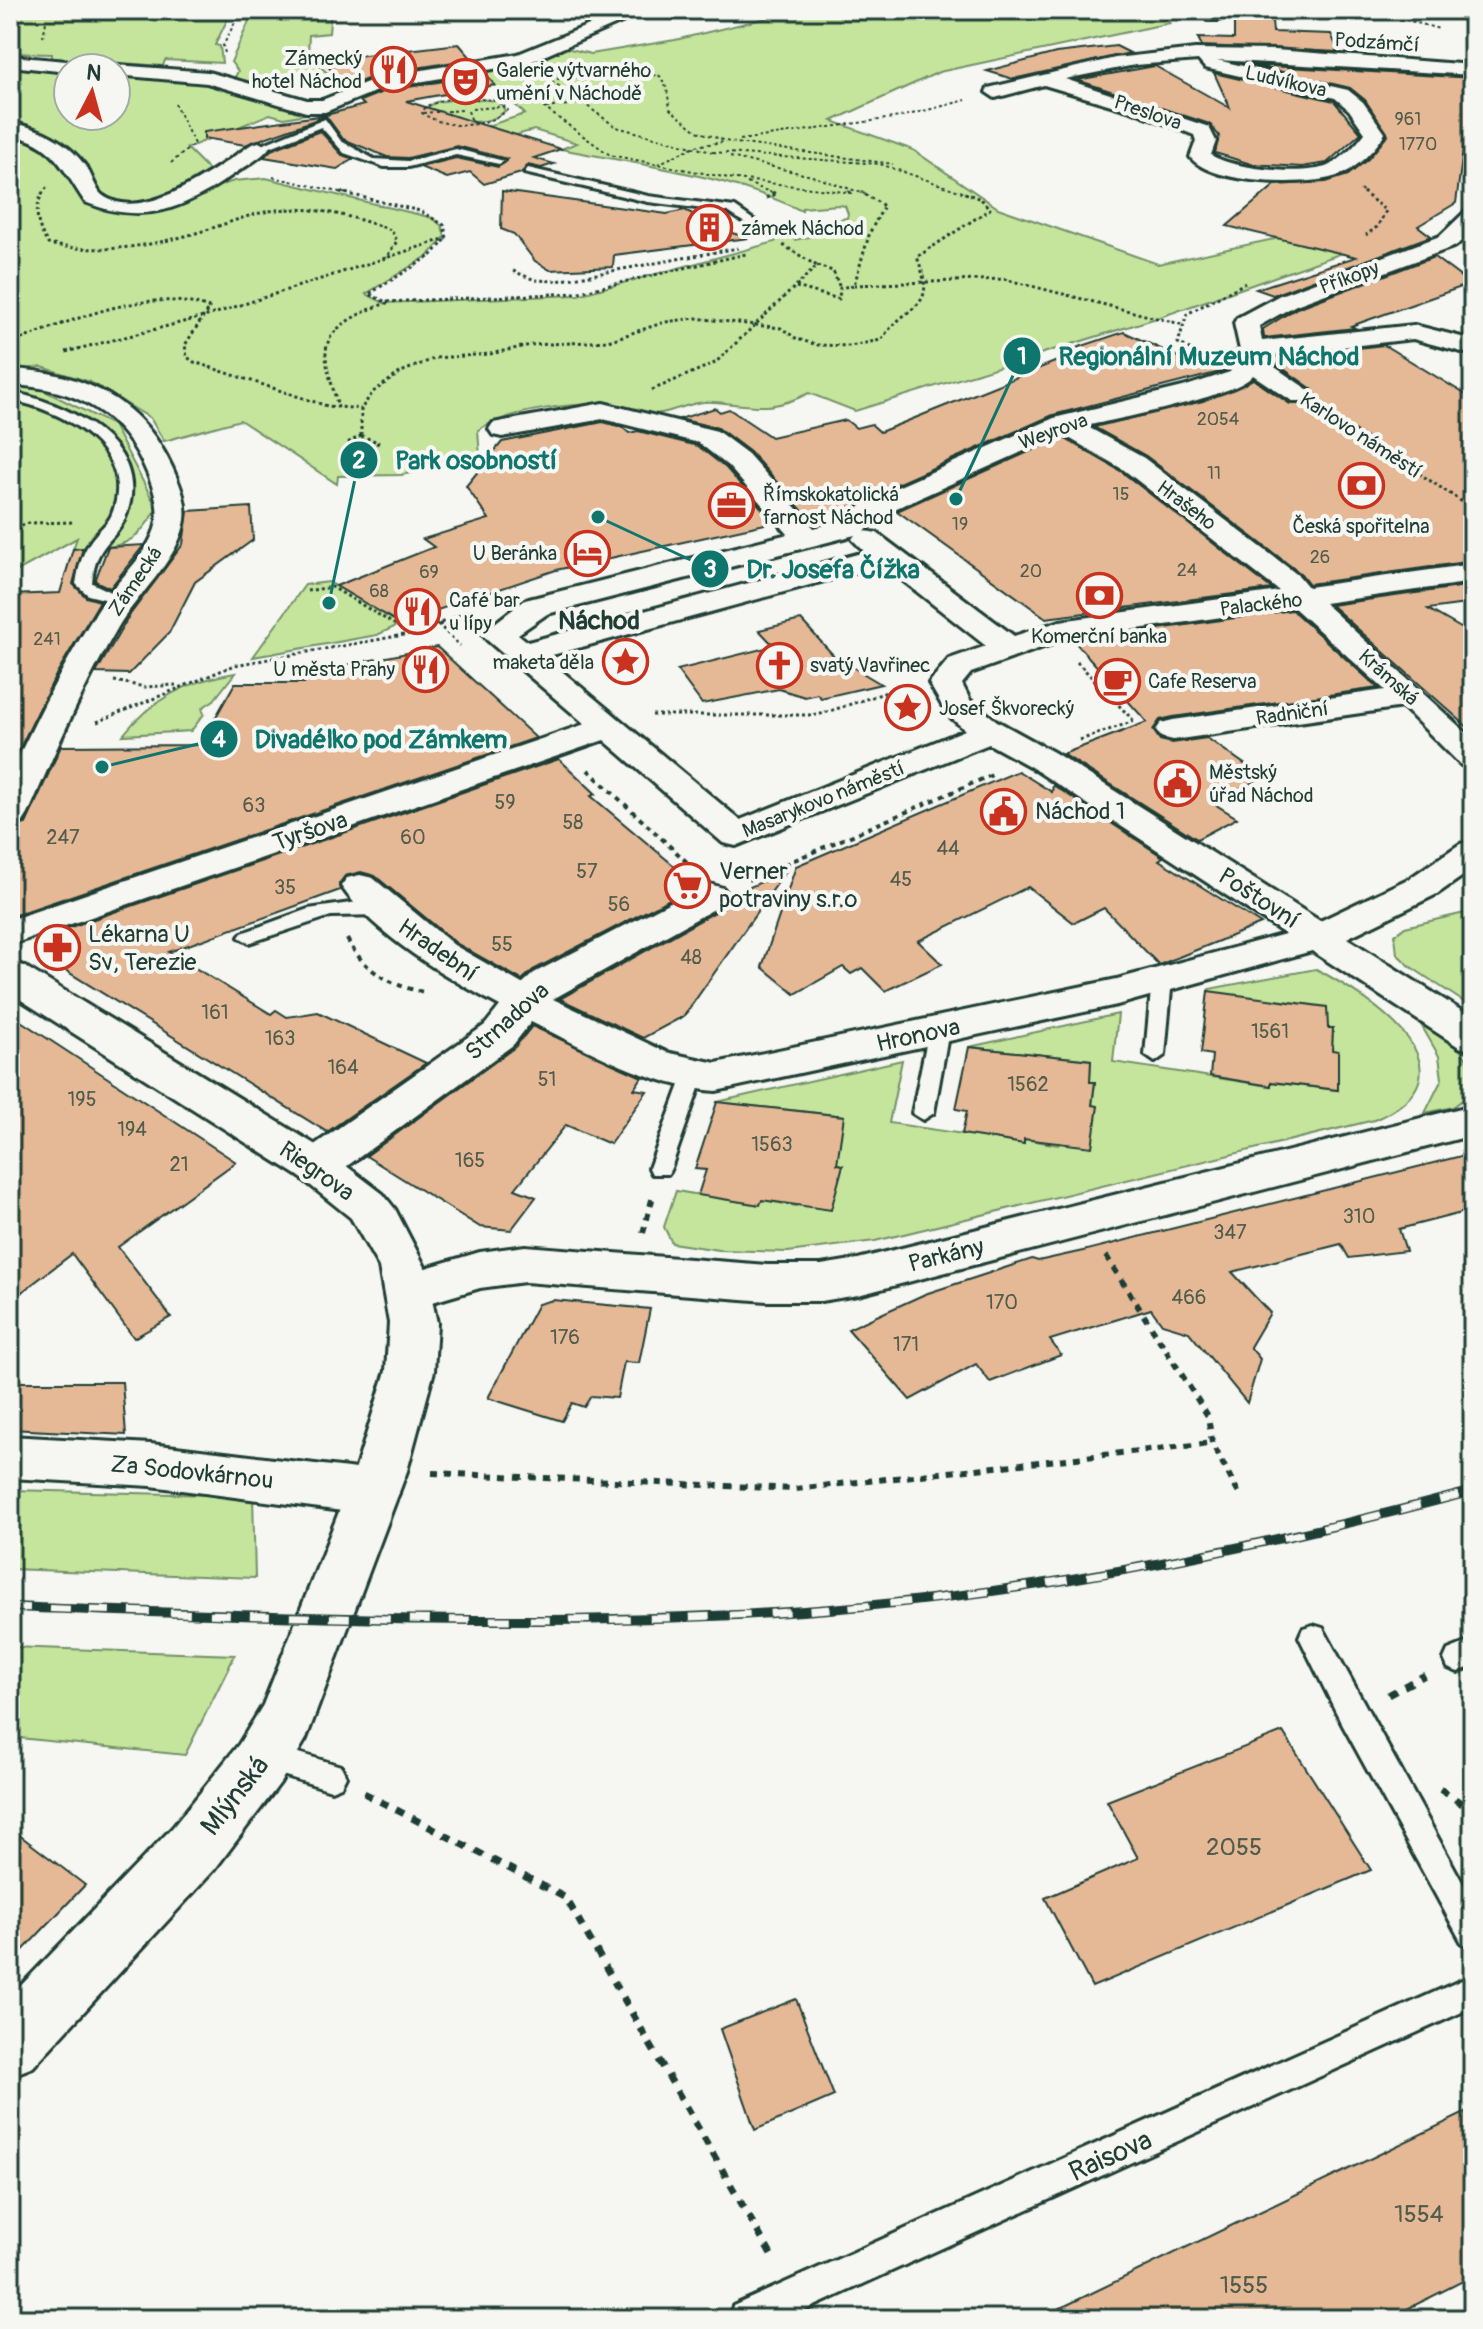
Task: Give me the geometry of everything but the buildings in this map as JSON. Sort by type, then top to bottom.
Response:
[{"type":"street","points":[[132,71],[233,82],[319,116],[332,104],[358,90],[380,83],[522,59],[641,10]]},
{"type":"street","points":[[1463,10],[1473,17]]},
{"type":"street","name":"Podzámčí","points":[[995,92],[1115,62],[1204,56],[1473,70]]},
{"type":"street","name":"Ludvíkova","points":[[1204,56],[1211,64],[1350,98],[1375,133],[1333,171],[1267,173]]},
{"type":"street","points":[[10,61],[52,65]]},
{"type":"street","name":"Preslova","points":[[1045,79],[1145,109],[1202,131],[1206,141],[1200,157],[1215,168],[1267,173]]},
{"type":"street","points":[[10,128],[29,133],[71,156],[92,198],[106,206],[142,209],[165,205],[192,192],[259,148]]},
{"type":"street","name":"Příkopy","points":[[1251,356],[1246,323],[1288,300],[1448,241],[1473,217]]},
{"type":"street","points":[[1251,356],[1414,332],[1473,348]]},
{"type":"street","name":"Karlovo náměstí","points":[[1251,356],[1301,396]]},
{"type":"street","name":"Weyrova","points":[[851,527],[874,513],[880,505],[1063,424],[1239,377],[1251,356]]},
{"type":"street","name":"Zámecká","points":[[10,377],[50,378],[78,387],[127,414],[158,463],[172,517],[158,551],[119,601],[82,667],[38,750],[10,814]]},
{"type":"street","points":[[502,429],[603,411],[708,437],[738,460],[807,538]]},
{"type":"street","name":"Hrašeho","points":[[1063,424],[1134,464],[1288,582],[1302,599]]},
{"type":"street","points":[[851,527],[1008,647]]},
{"type":"street","name":"Masarykovo náměstí","points":[[851,527],[536,607],[498,633],[736,835],[992,731]]},
{"type":"street","points":[[523,653],[888,555]]},
{"type":"street","name":"Palackého","points":[[1008,647],[1049,632],[1088,625],[1302,599],[1473,573]]},
{"type":"street","name":"Krámská","points":[[1302,599],[1411,696],[1473,758]]},
{"type":"street","points":[[1008,647],[960,666],[945,683],[947,696],[953,704],[992,731],[1040,758]]},
{"type":"street","name":"Radniční","points":[[1173,730],[1411,696]]},
{"type":"street","name":"Tyršova","points":[[10,933],[609,727]]},
{"type":"street","name":"Poštovní","points":[[1040,758],[1473,1037]]},
{"type":"street","points":[[1320,937],[1449,872],[1473,852]]},
{"type":"street","name":"Strnadova","points":[[316,1166],[499,1035],[525,1002],[548,982],[715,894]]},
{"type":"street","name":"Hradební","points":[[372,898],[452,963],[525,1002]]},
{"type":"street","name":"Hronova","points":[[525,1002],[653,1064],[693,1077],[742,1072],[939,1030],[1162,979],[1320,937]]},
{"type":"street","name":"Riegrova","points":[[10,975],[316,1166],[367,1206],[379,1221],[402,1267],[413,1323],[410,1371],[377,1482]]},
{"type":"street","name":"Parkány","points":[[409,1291],[480,1270],[525,1264],[767,1283],[821,1283],[905,1265],[1473,1120]]},
{"type":"street","name":"Za Sodovkárnou","points":[[10,1457],[377,1482]]},
{"type":"street","name":"Mlýnská","points":[[10,2044],[176,1867],[266,1757],[286,1720],[377,1482]]},
{"type":"lane","points":[[259,148],[319,116],[328,137],[341,149],[382,164],[407,164],[455,152],[499,161]]},
{"type":"lane","points":[[528,171],[648,199],[731,209],[763,230]]},
{"type":"lane","points":[[10,396],[46,405],[96,432],[111,451],[125,486],[116,521],[95,544],[84,584],[93,592],[119,601]]},
{"type":"lane","points":[[249,937],[333,907],[359,904],[372,898]]},
{"type":"lane","points":[[1155,1055],[1162,979]]},
{"type":"lane","points":[[923,1113],[939,1030]]},
{"type":"lane","points":[[660,1168],[693,1077]]},
{"type":"lane","points":[[1313,1637],[1351,1713],[1473,1932]]},
{"type":"lane","points":[[266,1757],[331,1776]]},
{"type":"lane","name":"Raisova","points":[[746,2319],[1473,1991]]},
{"type":"path","points":[[233,82],[223,46],[241,10]]},
{"type":"path","points":[[1371,10],[1447,30]]},
{"type":"path","points":[[165,72],[158,82],[175,104],[194,140],[188,151],[167,166]]},
{"type":"path","points":[[361,436],[361,409],[383,383],[419,363],[436,358],[490,354],[531,345],[608,341],[682,319],[781,328],[805,343],[834,346],[869,343],[886,337],[892,324],[921,301],[928,285],[917,257],[990,209],[981,199],[875,159],[729,142],[697,131],[670,109],[667,89],[660,76],[619,72],[538,82]]},
{"type":"path","points":[[551,80],[616,127],[865,194],[884,206],[870,232],[854,285]]},
{"type":"path","points":[[525,84],[513,86],[610,155],[797,189],[865,194]]},
{"type":"path","points":[[658,164],[692,147],[813,132],[900,117],[995,92]]},
{"type":"path","points":[[462,97],[465,109]]},
{"type":"path","points":[[422,113],[432,103],[462,97],[496,100],[508,106]]},
{"type":"path","points":[[545,108],[583,103]]},
{"type":"path","points":[[422,113],[508,106]]},
{"type":"path","points":[[422,113],[439,122],[473,123],[501,117],[508,106]]},
{"type":"path","points":[[713,152],[898,167]]},
{"type":"path","points":[[192,192],[266,175],[420,211],[444,225],[447,238]]},
{"type":"path","points":[[735,179],[776,194],[772,196]]},
{"type":"path","points":[[783,236],[821,232]]},
{"type":"path","points":[[391,302],[369,294],[432,255],[447,238]]},
{"type":"path","points":[[55,355],[207,316],[447,238]]},
{"type":"path","points":[[769,248],[784,245],[817,266],[833,271],[840,288],[839,299],[795,287]]},
{"type":"path","points":[[513,271],[535,280],[557,281],[742,248]]},
{"type":"path","points":[[338,408],[326,351],[328,344],[362,311],[391,302],[575,293],[754,252]]},
{"type":"path","points":[[603,411],[715,363],[817,266]]},
{"type":"path","points":[[840,288],[1004,279],[1184,325]]},
{"type":"path","points":[[10,343],[149,301],[189,299],[209,308],[207,316],[185,345],[187,357],[194,362],[338,408],[361,409]]},
{"type":"path","name":"Karlovo náměstí","points":[[1301,396],[1473,509]]},
{"type":"path","points":[[361,436],[378,442],[376,447],[352,449],[349,442],[361,436]]},
{"type":"path","points":[[10,529],[29,523],[116,521]]},
{"type":"path","points":[[307,591],[332,587],[410,634]]},
{"type":"path","points":[[38,750],[181,685],[235,665],[410,634],[438,624]]},
{"type":"path","points":[[1049,632],[1147,734],[1173,730]]},
{"type":"path","points":[[82,667],[114,681],[145,687],[181,685]]},
{"type":"path","points":[[609,727],[646,714],[818,715],[899,687],[945,683]]},
{"type":"path","points":[[555,746],[715,894],[1134,721]]},
{"type":"path","points":[[640,1244],[660,1168]]},
{"type":"path","points":[[1100,1247],[1208,1416],[1212,1443],[1239,1494]]},
{"type":"path","points":[[377,1482],[795,1489],[1212,1443]]},
{"type":"path","points":[[1351,1713],[1466,1656]]},
{"type":"path","points":[[331,1776],[566,1898],[795,2297]]},
{"type":"green space","points":[[10,10],[232,10],[215,45],[220,46],[222,63],[165,60],[163,66],[132,64],[132,52],[10,53]]},
{"type":"green space","points":[[254,10],[331,10],[329,33],[309,35],[308,55],[335,80],[269,89],[234,79],[238,71],[231,62]]},
{"type":"green space","points":[[800,10],[1140,10],[1158,14],[1170,23],[939,72],[832,121],[913,150],[998,208],[1158,264],[1372,218],[1408,230],[1163,316],[855,411],[809,393],[772,405],[705,402],[654,414],[601,405],[564,406],[507,417],[478,430],[480,458],[401,475],[338,476],[337,484],[240,420],[164,441],[150,418],[90,382],[42,367],[10,371],[10,63],[52,67],[52,132],[132,132],[132,74],[212,83],[312,113],[284,118],[270,114],[187,148],[212,173],[201,192],[234,181],[266,178],[433,218],[442,226],[445,237],[429,255],[366,294],[384,303],[578,295],[775,242],[779,236],[788,234],[795,240],[827,233],[824,222],[847,218],[845,206],[802,208],[802,211],[744,188],[714,180],[561,149],[577,143],[534,130],[516,135],[487,126],[525,114],[480,72],[523,64],[562,47],[591,54],[675,40]]},
{"type":"green space","points":[[466,98],[499,101],[505,111],[486,121],[476,122],[425,109],[436,102]]},
{"type":"green space","points":[[10,384],[35,386],[113,425],[157,508],[132,539],[102,548],[73,549],[77,538],[10,575]]},
{"type":"green space","points":[[329,582],[401,624],[377,635],[253,657],[305,585]]},
{"type":"green space","points":[[235,673],[214,700],[202,708],[204,714],[191,731],[123,735],[146,711],[173,693],[202,681]]},
{"type":"green space","points":[[1473,911],[1473,1008],[1411,967],[1397,954],[1395,935],[1405,927]]},
{"type":"green space","points":[[1316,969],[1340,982],[1389,1018],[1408,1038],[1419,1060],[1419,1081],[1405,1101],[1374,1120],[875,1241],[788,1252],[719,1250],[672,1243],[664,1227],[676,1191],[759,1205],[762,1200],[796,1206],[842,1165],[837,1164],[843,1116],[717,1102],[902,1060],[889,1123],[1024,1143],[1024,1139],[1058,1145],[1092,1105],[1095,1083],[1090,1082],[1091,1060],[969,1047],[1118,1014],[1113,1062],[1270,1086],[1271,1082],[1338,1090],[1338,1051],[1332,1050],[1333,1029],[1208,997],[1209,989]]},
{"type":"green space","points":[[1420,1023],[1452,1043],[1470,1065],[1473,1092],[1453,1107],[1425,1113],[1442,1079],[1439,1056]]},
{"type":"green space","points":[[10,1490],[253,1496],[255,1578],[10,1569]]},
{"type":"green space","points":[[10,1647],[235,1655],[185,1755],[10,1737]]},
{"type":"railway","points":[[10,1607],[296,1617],[582,1620],[773,1613],[862,1606],[950,1597],[1126,1570],[1300,1534],[1473,1491]]},
{"type":"place","name":"Zámecký hotel Náchod","points":[[393,69]]},
{"type":"place","name":"Galerie výtvarného umění v Náchodě","points":[[465,81]]},
{"type":"place","name":"zámek Náchod","points":[[710,228]]},
{"type":"place","name":"Česká spořitelna","points":[[1361,486]]},
{"type":"place","name":"Regionální Muzeum Náchod","points":[[956,499]]},
{"type":"place","name":"Římskokatolická farnost Náchod","points":[[732,506]]},
{"type":"place","name":"Dr. Josefa Čížka","points":[[598,517]]},
{"type":"place","name":"U Beránka","points":[[588,553]]},
{"type":"place","name":"Komerční banka","points":[[1099,596]]},
{"type":"place","name":"Park osobností","points":[[329,603]]},
{"type":"place","name":"Café bar u lípy","points":[[418,611]]},
{"type":"place","name":"maketa děla","points":[[625,662]]},
{"type":"place","name":"svatý Vavřinec","points":[[779,665]]},
{"type":"place","name":"U města Prahy","points":[[426,669]]},
{"type":"place","name":"Cafe Reserva","points":[[1117,681]]},
{"type":"place","name":"Josef Škvorecký","points":[[908,708]]},
{"type":"place","name":"Divadélko pod Zámkem","points":[[102,767]]},
{"type":"place","name":"Městský úřad Náchod","points":[[1178,783]]},
{"type":"place","name":"Náchod 1","points":[[1004,811]]},
{"type":"place","name":"Verner potraviny s.r.o","points":[[688,885]]},
{"type":"place","name":"Lékarna U Sv, Terezie","points":[[57,948]]},
{"type":"district","name":"Náchod","points":[[599,620]]}]
